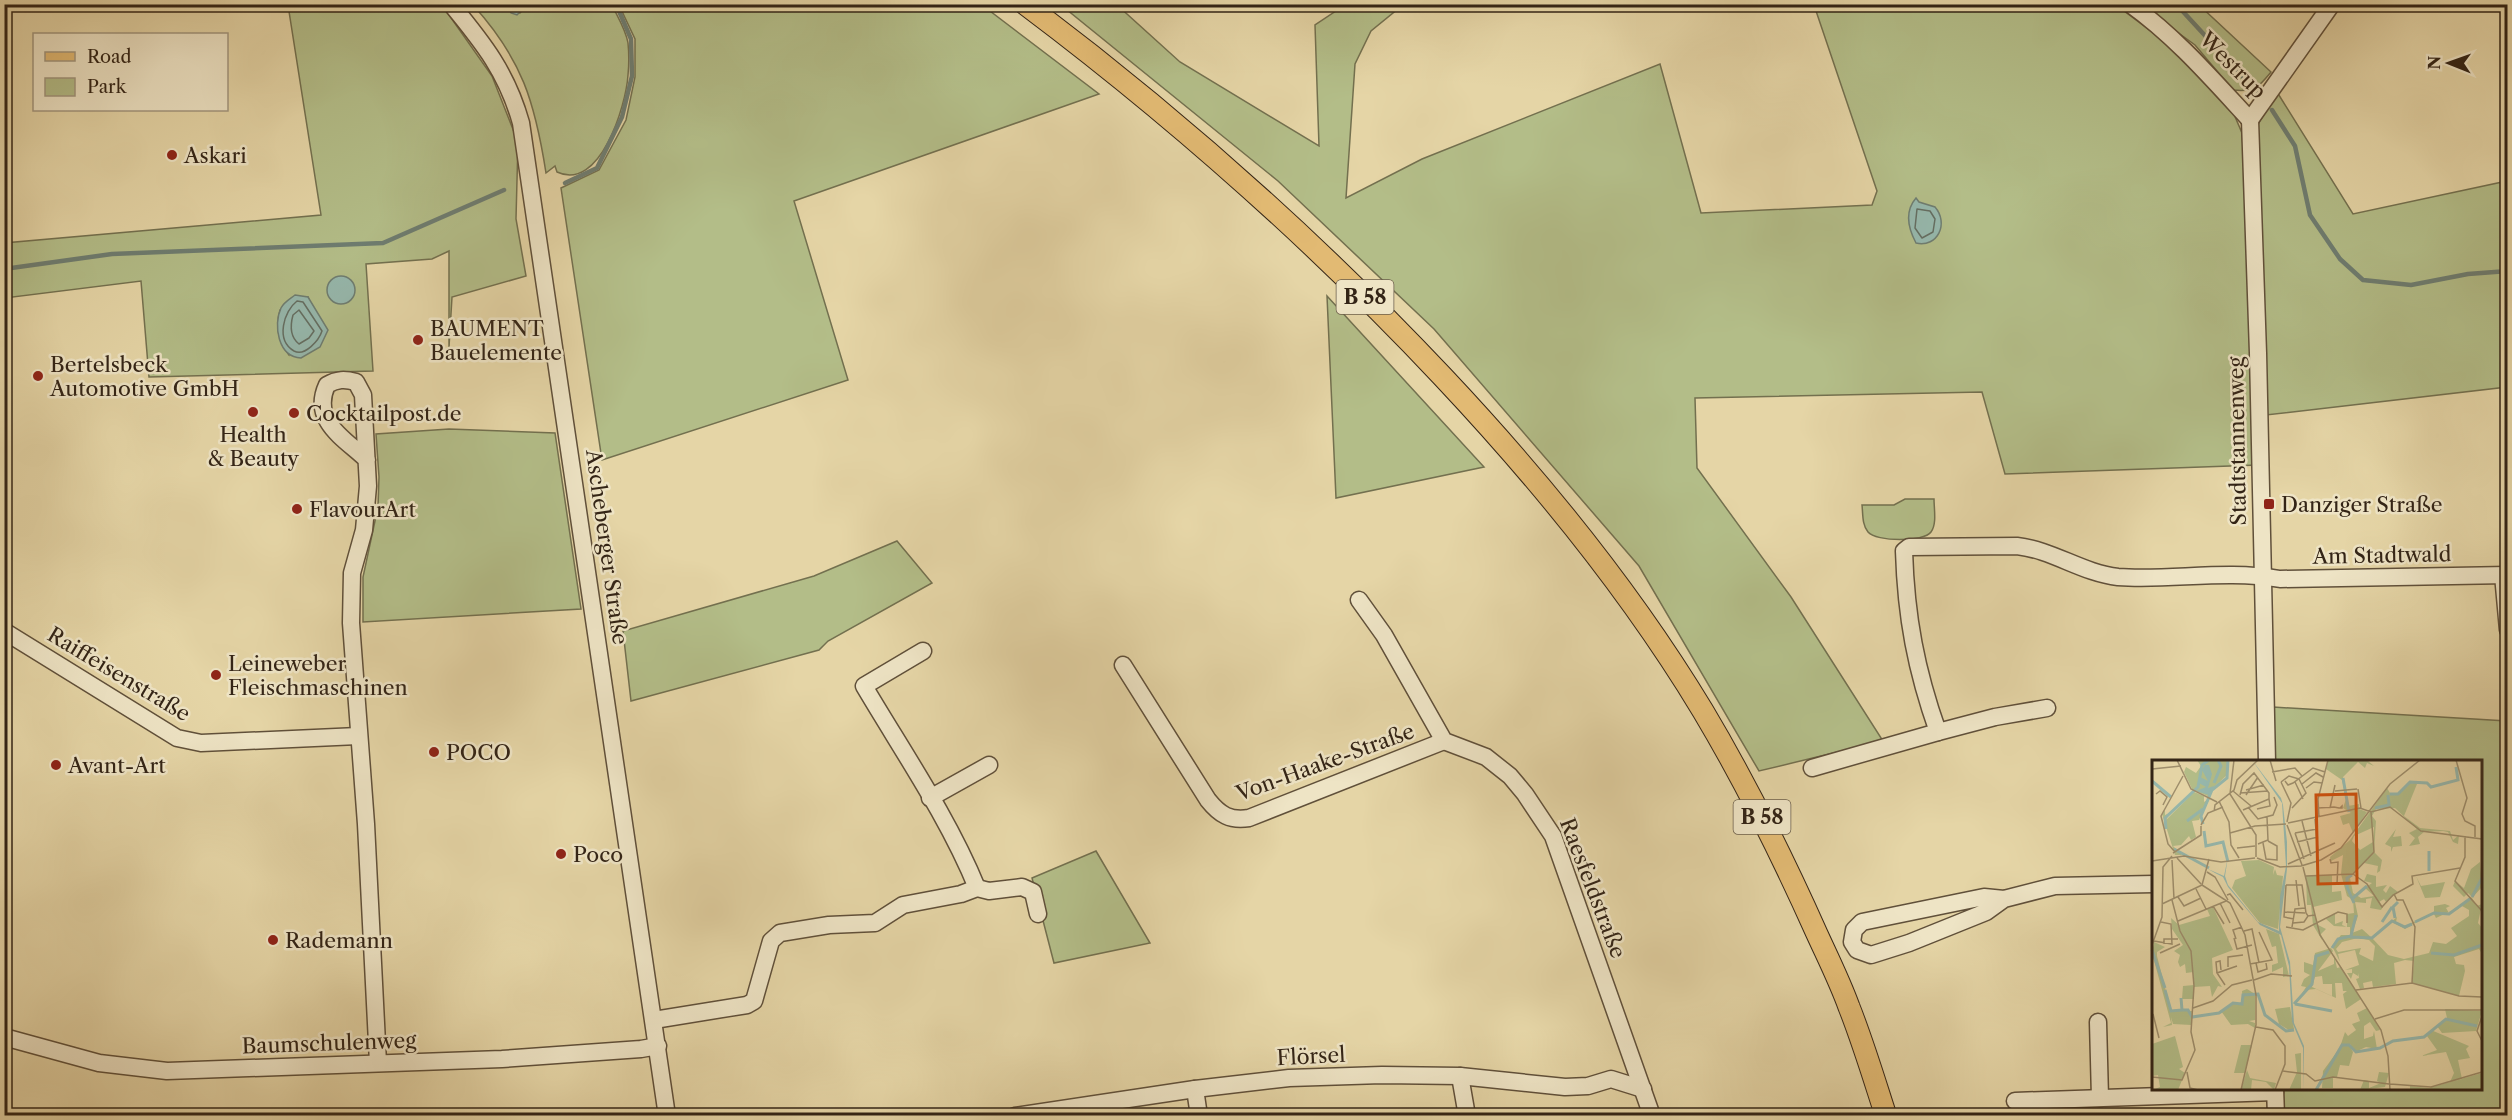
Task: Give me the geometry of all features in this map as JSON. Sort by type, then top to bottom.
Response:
[{"type":"main road","name":"B 58","points":[[1025,4],[1155,107],[1329,261],[1397,328],[1501,438],[1596,555],[1701,707],[1781,854],[1849,1006],[1886,1116]]},
{"type":"street","name":"Ascheberger Straße","points":[[451,4],[493,57],[514,97],[521,123],[667,1116]]},
{"type":"street","name":"Westrup","points":[[2130,4],[2155,22],[2185,49],[2250,120],[2332,4]]},
{"type":"street","name":"Stadtstannenweg","points":[[2250,120],[2258,353],[2267,760]]},
{"type":"street","points":[[367,460],[367,509],[364,530],[352,573],[351,591],[378,1063]]},
{"type":"street","name":"Am Stadtwald","points":[[1938,732],[1917,667],[1906,596],[1904,551],[1909,547],[2017,546],[2032,548],[2047,551],[2097,573],[2119,577],[2242,574],[2280,579],[2505,575],[2508,630]]},
{"type":"street","points":[[1359,600],[1384,635],[1444,741]]},
{"type":"street","name":"Raiffeisenstraße","points":[[4,631],[177,738],[201,743],[358,736]]},
{"type":"street","points":[[923,651],[864,686],[930,798],[977,888]]},
{"type":"street","name":"Von-Haake-Straße","points":[[1124,665],[1208,800],[1227,818],[1238,820],[1249,818],[1444,741]]},
{"type":"street","points":[[1812,768],[2003,715],[2047,708]]},
{"type":"street","name":"Raesfeldstraße","points":[[1444,741],[1486,757],[1509,776],[1540,815],[1560,854],[1652,1116]]},
{"type":"street","points":[[930,798],[990,765]]},
{"type":"street","points":[[2004,899],[1986,912],[1933,935],[1871,955],[1857,950],[1852,942],[1854,930],[1862,922],[1984,897],[2004,899],[2055,886],[2152,884]]},
{"type":"street","points":[[654,1020],[747,1005],[754,1001],[771,941],[780,933],[829,925],[875,923],[903,905],[962,894],[977,888],[989,891],[1022,887],[1033,892],[1038,914]]},
{"type":"street","points":[[2098,1022],[2100,1098]]},
{"type":"street","name":"Baumschulenweg","points":[[4,1037],[99,1063],[167,1071],[502,1059],[658,1046]]},
{"type":"street","points":[[1631,1053],[1611,1079],[1643,1089]]},
{"type":"street","name":"Flörsel","points":[[1015,1116],[1195,1089],[1289,1078],[1382,1075],[1460,1076],[1565,1087],[1588,1086],[1611,1079]]},
{"type":"street","points":[[1460,1076],[1467,1116]]},
{"type":"street","points":[[1195,1089],[1198,1116]]},
{"type":"street","points":[[2015,1101],[2275,1090],[2276,1116]]},
{"type":"green space","points":[[288,5],[442,5],[492,76],[518,142],[516,219],[526,276],[452,297],[449,347],[449,251],[432,259],[366,264],[373,371],[149,377],[141,281],[5,298],[4,243],[321,215]],"holes":[[[308,297],[310,302],[289,355],[278,334],[280,310]]]},
{"type":"green space","points":[[473,5],[506,5],[510,11],[520,13],[527,5],[612,5],[628,43],[629,67],[626,89],[616,125],[608,143],[586,170],[572,175],[557,172],[555,166],[546,173],[537,124],[524,83],[504,44]]},
{"type":"green space","points":[[619,5],[982,5],[1099,94],[794,201],[848,380],[602,460],[561,188],[599,170],[626,120],[635,77],[635,39]]},
{"type":"green space","points":[[1061,5],[1117,5],[1180,62],[1319,146],[1315,25],[1345,5],[1411,5],[1398,9],[1371,31],[1355,64],[1346,198],[1422,159],[1660,64],[1701,213],[1872,205],[1877,191],[1814,5],[2116,5],[2180,53],[2233,112],[2242,133],[2249,232],[2258,465],[2005,474],[1982,392],[1695,398],[1697,468],[1791,597],[1883,741],[1759,771],[1639,566],[1434,329],[1278,181]]},
{"type":"green space","points":[[2140,5],[2199,5],[2271,72],[2255,88],[2233,90],[2195,45]]},
{"type":"green space","points":[[2277,92],[2353,214],[2507,181],[2507,387],[2266,415],[2258,124]]},
{"type":"green space","points":[[1327,296],[1484,467],[1336,498]]},
{"type":"green space","points":[[449,429],[555,433],[581,609],[363,622],[363,577],[378,507],[379,477],[376,434]]},
{"type":"green space","points":[[1905,499],[1934,499],[1935,521],[1931,532],[1919,538],[1900,540],[1880,538],[1868,532],[1864,523],[1862,505],[1894,505]]},
{"type":"green space","points":[[897,541],[932,583],[828,641],[819,650],[631,701],[623,631],[814,576]]},
{"type":"green space","points":[[2273,707],[2507,721],[2507,1115],[2281,1115],[2280,1090],[2482,1090],[2482,760],[2274,760]]},
{"type":"green space","points":[[1096,851],[1150,943],[1054,963],[1032,878]]},
{"type":"water","points":[[507,5],[527,5],[517,15],[511,13]]},
{"type":"water","points":[[1916,198],[1919,202],[1935,207],[1941,220],[1939,233],[1930,242],[1924,244],[1916,243],[1909,226],[1910,209]]},
{"type":"water","points":[[341,276],[351,280],[355,290],[351,300],[341,304],[331,300],[327,290],[331,280]]},
{"type":"water","points":[[295,295],[308,297],[328,330],[320,347],[301,358],[287,352],[279,339],[278,331],[281,308]]},
{"type":"waterway","points":[[565,183],[597,168],[622,117],[632,76],[631,39],[616,4]]},
{"type":"waterway","points":[[2176,4],[2256,91]]},
{"type":"waterway","points":[[2272,110],[2295,146],[2310,215],[2340,259],[2363,280],[2411,285],[2468,274],[2508,271]]},
{"type":"waterway","points":[[4,269],[112,254],[383,243],[504,190]]},
{"type":"place","name":"Askari","points":[[172,155]]},
{"type":"place","name":"BAUMENT Bauelemente","points":[[418,340]]},
{"type":"place","name":"Bertelsbeck Automotive GmbH","points":[[38,376]]},
{"type":"place","name":"Health & Beauty","points":[[253,412]]},
{"type":"place","name":"Cocktailpost.de","points":[[294,413]]},
{"type":"place","name":"Danziger Straße","points":[[2269,504]]},
{"type":"place","name":"FlavourArt","points":[[297,509]]},
{"type":"place","name":"Leineweber Fleischmaschinen","points":[[216,675]]},
{"type":"place","name":"POCO","points":[[434,752]]},
{"type":"place","name":"Avant-Art","points":[[56,765]]},
{"type":"place","name":"Poco","points":[[561,854]]},
{"type":"place","name":"Rademann","points":[[273,940]]}]
